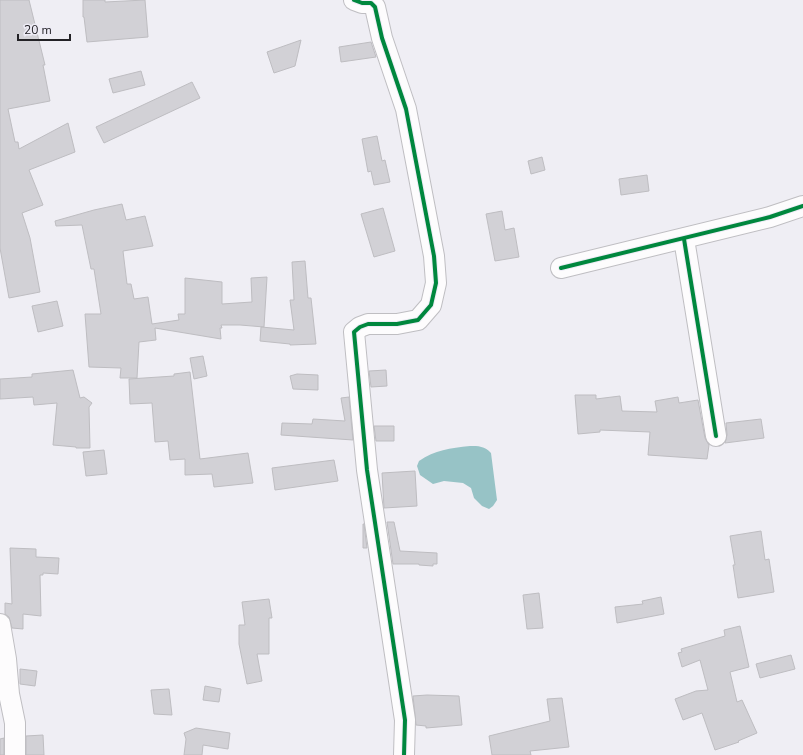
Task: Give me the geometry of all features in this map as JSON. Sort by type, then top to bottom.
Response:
[{"type":"street","points":[[354,0],[362,3],[371,3],[375,7],[382,38],[406,109],[434,256],[436,283],[431,305],[418,320],[397,324],[368,324],[360,326],[354,332],[367,470],[405,720],[404,755]]},
{"type":"street","points":[[561,268],[770,217],[803,206]]},
{"type":"street","points":[[684,239],[716,436]]},
{"type":"street","points":[[0,624],[6,659],[9,694],[15,723],[15,755]]},
{"type":"water","points":[[470,446],[479,446],[491,453],[497,500],[489,509],[482,506],[474,498],[471,488],[463,483],[444,481],[433,484],[420,475],[417,466],[419,461],[437,452]]},
{"type":"building","points":[[0,0],[29,0],[45,65],[43,65],[50,101],[8,109],[15,142],[18,142],[19,149],[68,123],[75,152],[29,170],[43,205],[22,213],[30,238],[40,292],[9,298],[0,248]]},
{"type":"building","points":[[83,0],[105,0],[105,2],[145,0],[148,37],[87,42],[83,17]]},
{"type":"building","points":[[301,40],[295,66],[274,73],[267,52]]},
{"type":"building","points":[[371,42],[376,57],[341,62],[339,47]]},
{"type":"building","points":[[141,71],[145,85],[113,93],[109,79]]},
{"type":"building","points":[[192,82],[200,98],[104,143],[96,127]]},
{"type":"building","points":[[377,136],[382,161],[385,160],[390,182],[374,185],[371,171],[368,172],[362,139]]},
{"type":"building","points":[[542,157],[545,170],[531,174],[528,161]]},
{"type":"building","points":[[647,175],[649,191],[621,195],[619,179]]},
{"type":"building","points":[[122,204],[126,220],[145,216],[153,246],[123,251],[127,284],[131,284],[134,299],[148,297],[152,324],[179,320],[178,314],[185,314],[185,278],[222,282],[222,304],[252,302],[251,278],[267,277],[264,327],[221,325],[221,339],[155,328],[156,340],[139,342],[137,378],[120,378],[121,368],[89,367],[85,314],[101,314],[94,269],[91,269],[82,225],[56,226],[55,221]]},
{"type":"building","points":[[383,208],[395,251],[374,257],[361,214]]},
{"type":"building","points":[[502,211],[505,230],[514,228],[519,257],[495,261],[486,214]]},
{"type":"building","points":[[305,261],[308,298],[311,298],[316,344],[290,345],[260,341],[261,327],[294,330],[290,300],[294,300],[292,262]]},
{"type":"building","points":[[57,301],[63,326],[38,332],[32,306]]},
{"type":"building","points":[[203,356],[207,376],[194,379],[190,358]]},
{"type":"building","points":[[73,370],[80,398],[84,397],[92,403],[89,407],[90,448],[53,445],[57,403],[34,405],[33,397],[0,399],[0,379],[32,377],[32,374]]},
{"type":"building","points":[[386,370],[387,386],[371,387],[369,371]]},
{"type":"building","points":[[190,372],[200,459],[248,453],[253,483],[214,487],[212,474],[185,475],[185,459],[170,460],[168,441],[155,442],[152,403],[130,404],[129,379],[174,376],[174,374]]},
{"type":"building","points":[[297,374],[318,375],[318,390],[293,389],[290,376]]},
{"type":"building","points":[[575,395],[596,395],[596,399],[620,396],[622,411],[657,412],[655,401],[678,397],[679,403],[698,400],[705,438],[709,445],[707,459],[648,455],[650,432],[600,430],[600,432],[578,434]]},
{"type":"building","points":[[349,397],[353,440],[281,435],[282,423],[312,424],[313,419],[345,421],[341,398]]},
{"type":"building","points":[[761,419],[764,438],[725,443],[727,435],[726,423]]},
{"type":"building","points":[[374,426],[394,426],[394,441],[376,441]]},
{"type":"building","points":[[104,450],[107,474],[86,476],[83,452]]},
{"type":"building","points":[[334,460],[338,481],[275,490],[272,468]]},
{"type":"building","points":[[415,471],[417,506],[384,508],[382,473]]},
{"type":"building","points":[[387,522],[394,522],[400,551],[437,553],[437,564],[433,564],[433,566],[419,564],[393,564]]},
{"type":"building","points":[[364,524],[367,548],[363,548]]},
{"type":"building","points":[[761,531],[765,560],[769,559],[774,592],[738,598],[733,565],[735,565],[730,536]]},
{"type":"building","points":[[10,548],[36,549],[36,557],[59,558],[58,574],[43,573],[43,575],[40,575],[41,616],[23,614],[23,629],[12,628],[9,617],[5,614],[5,603],[12,604]]},
{"type":"building","points":[[539,593],[543,628],[527,629],[523,595]]},
{"type":"building","points":[[661,597],[664,614],[617,623],[615,607],[643,604],[642,601]]},
{"type":"building","points":[[269,599],[272,618],[269,618],[269,654],[257,654],[262,681],[247,684],[239,644],[239,625],[245,625],[242,602]]},
{"type":"building","points":[[740,626],[749,667],[730,672],[737,702],[742,700],[757,733],[738,741],[739,742],[715,750],[702,713],[683,720],[675,699],[696,691],[708,690],[700,660],[682,667],[678,653],[682,652],[681,649],[725,636],[724,630]]},
{"type":"building","points":[[791,655],[795,669],[760,678],[756,664]]},
{"type":"building","points":[[20,669],[37,671],[35,686],[20,684]]},
{"type":"building","points":[[205,686],[221,689],[219,702],[203,700]]},
{"type":"building","points":[[169,689],[172,715],[154,714],[151,690]]},
{"type":"building","points":[[413,696],[459,696],[462,725],[426,728],[426,726],[416,725]]},
{"type":"building","points":[[562,698],[569,747],[530,751],[531,755],[492,755],[489,736],[550,721],[547,699]]},
{"type":"building","points":[[196,728],[230,733],[228,749],[203,745],[202,755],[184,755],[186,739],[184,733]]},
{"type":"building","points":[[43,735],[44,755],[26,755],[26,736]]},
{"type":"building","points":[[4,738],[4,755],[0,755],[0,739]]},
{"type":"cycle path","points":[[354,0],[362,3],[371,3],[375,7],[382,38],[406,109],[434,256],[436,283],[431,305],[418,320],[397,324],[368,324],[360,327],[354,332],[367,470],[405,720],[404,755]]},
{"type":"cycle path","points":[[561,268],[770,217],[803,206]]},
{"type":"cycle path","points":[[684,239],[716,436]]}]
